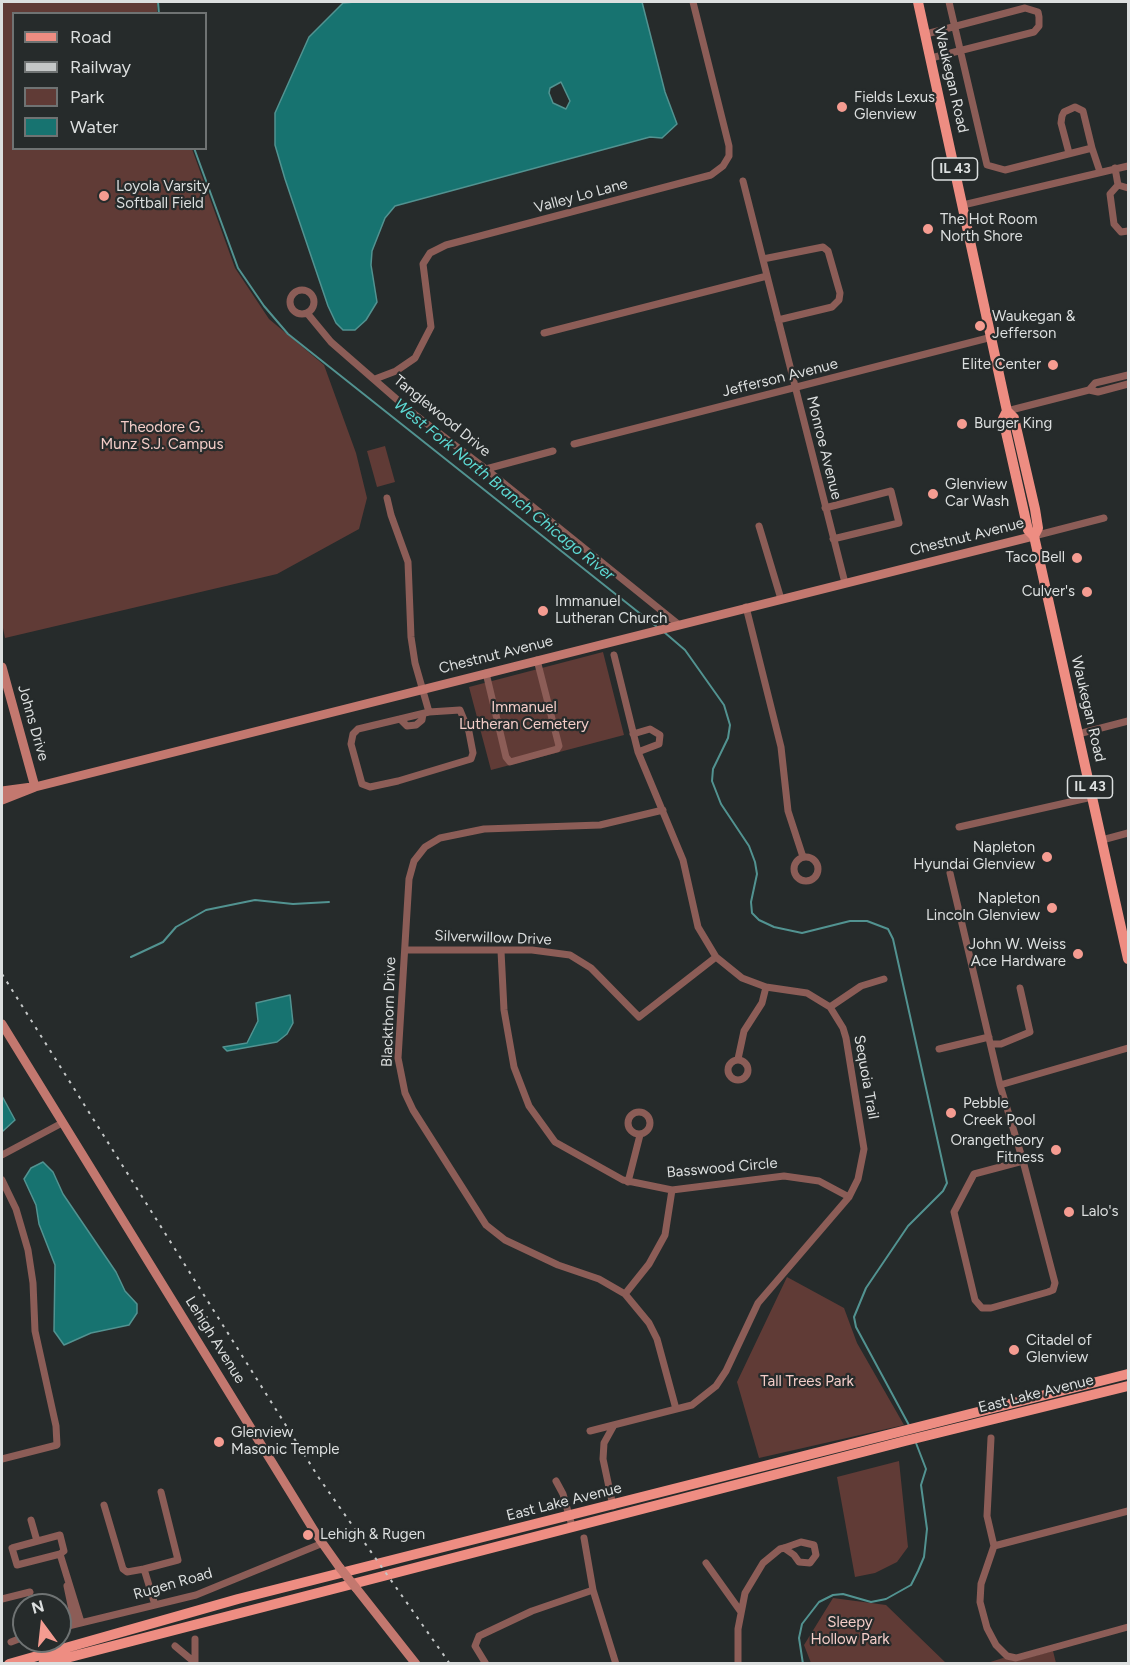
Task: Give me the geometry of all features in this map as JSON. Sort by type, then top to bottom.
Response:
[{"type":"main road","name":"Waukegan Road","points":[[918,2],[1007,411],[1014,418],[1035,509],[1038,528],[1034,536],[1126,940],[1128,959]]},
{"type":"main road","name":"East Lake Avenue","points":[[921,1433],[1128,1374]]},
{"type":"main road","name":"East Lake Avenue","points":[[9,1664],[238,1599],[571,1521],[904,1437],[1128,1386]]},
{"type":"main road","name":"East Lake Avenue","points":[[43,1664],[571,1521]]},
{"type":"street","name":"Valley Lo Lane","points":[[375,379],[396,371],[415,358],[431,327],[423,264],[430,253],[446,245],[711,175],[723,166],[729,156],[729,146],[693,2]]},
{"type":"street","points":[[949,2],[987,165],[1005,170],[1092,148]]},
{"type":"street","points":[[926,34],[1026,8],[1038,12],[1040,27],[1034,32],[931,58]]},
{"type":"street","points":[[1069,153],[1061,123],[1064,112],[1075,107],[1083,111],[1092,148],[1101,172]]},
{"type":"street","points":[[963,205],[1128,166]]},
{"type":"street","points":[[1115,168],[1118,185]]},
{"type":"street","name":"Monroe Avenue","points":[[743,181],[844,583]]},
{"type":"street","points":[[1118,185],[1128,188]]},
{"type":"street","points":[[1118,185],[1110,194],[1114,224],[1121,232],[1128,231]]},
{"type":"street","points":[[763,259],[823,247],[828,251],[840,293],[839,300],[832,307],[778,320]]},
{"type":"street","points":[[544,333],[767,276]]},
{"type":"street","name":"Tanglewood Drive","points":[[307,313],[331,342],[409,410],[486,469],[674,625]]},
{"type":"street","name":"Jefferson Avenue","points":[[574,444],[992,337]]},
{"type":"street","points":[[1089,390],[1095,383],[1128,375]]},
{"type":"street","points":[[1007,411],[1089,390],[1098,392],[1128,384]]},
{"type":"street","points":[[486,469],[553,451]]},
{"type":"street","points":[[825,508],[891,491],[899,523],[833,539]]},
{"type":"street","points":[[387,498],[390,515],[408,561],[411,637],[426,713]]},
{"type":"street","name":"Chestnut Avenue","points":[[2,800],[35,787],[1104,518]]},
{"type":"street","points":[[759,526],[781,598]]},
{"type":"street","points":[[746,607],[781,747],[788,811],[803,857]]},
{"type":"street","points":[[614,655],[638,752],[684,860],[698,927],[716,957],[742,978],[766,987],[807,993],[830,1007],[844,994],[884,979]]},
{"type":"street","points":[[486,673],[506,758],[510,762],[557,749],[559,746],[537,660]]},
{"type":"street","name":"Johns Drive","points":[[2,667],[35,787]]},
{"type":"street","points":[[460,710],[464,715],[473,753],[467,763],[367,787],[361,780],[351,744],[353,734],[358,729],[426,713],[460,710]]},
{"type":"street","points":[[1078,734],[1128,721]]},
{"type":"street","points":[[633,734],[650,729],[658,732],[661,738],[659,744],[638,752]]},
{"type":"street","name":"Chestnut Avenue","points":[[2,791],[18,787],[35,787]]},
{"type":"street","points":[[959,827],[1092,797]]},
{"type":"street","name":"Blackthorn Drive","points":[[663,810],[600,825],[484,829],[440,838],[425,847],[414,861],[409,879],[399,1058],[405,1093],[412,1110],[468,1201],[486,1225],[505,1240],[558,1265],[599,1279],[625,1294],[649,1323],[657,1338],[676,1409]]},
{"type":"street","points":[[1102,840],[1128,833]]},
{"type":"street","points":[[950,873],[1000,1085],[1023,1161],[1054,1287],[1048,1292],[991,1308],[978,1306],[954,1216],[974,1174],[1023,1161]]},
{"type":"street","name":"Silverwillow Drive","points":[[405,950],[532,950],[570,955],[591,968],[639,1017],[716,957]]},
{"type":"street","name":"Basswood Circle","points":[[501,951],[504,1010],[514,1066],[528,1106],[555,1142],[628,1182],[672,1190],[784,1176],[819,1181],[849,1197]]},
{"type":"street","points":[[738,1059],[744,1031],[762,1003],[766,987]]},
{"type":"street","points":[[939,1049],[990,1040],[1001,1044],[1030,1032],[1020,988]]},
{"type":"street","name":"Sequoia Trail","points":[[590,1431],[692,1405],[716,1386],[726,1371],[758,1303],[849,1197],[862,1165],[862,1131],[846,1038],[843,1028],[830,1007]]},
{"type":"street","name":"Lehigh Avenue","points":[[2,1024],[323,1543],[416,1664]]},
{"type":"street","points":[[1000,1085],[1128,1048]]},
{"type":"street","points":[[2,1155],[62,1123]]},
{"type":"street","points":[[628,1182],[640,1135]]},
{"type":"street","points":[[2,1180],[16,1209],[28,1251],[33,1283],[35,1331],[56,1426],[57,1445],[2,1459]]},
{"type":"street","points":[[625,1294],[649,1264],[665,1235],[672,1190]]},
{"type":"street","points":[[614,1425],[604,1443],[603,1459],[615,1510]]},
{"type":"street","points":[[991,1438],[987,1516],[994,1546],[981,1584],[981,1610],[991,1636],[1011,1657],[1128,1627]]},
{"type":"street","points":[[556,1481],[563,1494],[571,1521]]},
{"type":"street","points":[[104,1505],[123,1569],[127,1572],[144,1569],[178,1560],[160,1492]]},
{"type":"street","points":[[994,1546],[1128,1511]]},
{"type":"street","points":[[31,1520],[37,1541]]},
{"type":"street","points":[[60,1535],[64,1551],[59,1554],[17,1565],[12,1548],[60,1535]]},
{"type":"street","points":[[584,1538],[593,1590],[616,1664]]},
{"type":"street","name":"Rugen Road","points":[[72,1625],[196,1595],[323,1543]]},
{"type":"street","points":[[738,1664],[736,1650],[745,1593],[753,1576],[763,1563],[784,1548]]},
{"type":"street","points":[[59,1554],[78,1623]]},
{"type":"street","points":[[706,1563],[741,1612]]},
{"type":"street","points":[[144,1569],[155,1605]]},
{"type":"street","points":[[486,1664],[475,1646],[478,1636],[532,1611],[593,1590]]},
{"type":"street","points":[[2,1599],[30,1592]]},
{"type":"street","points":[[194,1662],[195,1639]]},
{"type":"street","points":[[175,1646],[194,1662]]},
{"type":"green space","name":"Theodore G. Munz S.J. Campus","points":[[2,2],[157,2],[157,12],[12,12],[12,150],[192,150],[235,268],[269,319],[324,365],[356,453],[367,498],[359,529],[277,574],[5,638],[2,623]]},
{"type":"green space","points":[[385,446],[395,482],[377,487],[367,451]]},
{"type":"green space","name":"Immanuel Lutheran Cemetery","points":[[603,652],[624,735],[491,770],[469,687]]},
{"type":"green space","name":"Tall Trees Park","points":[[787,1277],[844,1308],[857,1343],[904,1425],[759,1458],[737,1382]]},
{"type":"green space","points":[[899,1461],[908,1547],[897,1562],[875,1573],[855,1577],[837,1477]]},
{"type":"green space","name":"Sleepy Hollow Park","points":[[833,1598],[886,1605],[946,1663],[811,1663],[804,1645]]},
{"type":"green space","points":[[1053,1651],[1056,1663],[984,1664],[1003,1658],[1015,1661]]},
{"type":"water","points":[[642,2],[665,92],[677,124],[662,138],[650,137],[395,206],[385,218],[372,251],[371,265],[377,302],[366,320],[355,330],[343,330],[336,323],[328,306],[285,179],[275,145],[275,113],[309,37],[343,3]],"holes":[[[561,82],[570,101],[566,109],[553,103],[549,93],[550,88]]]},
{"type":"water","points":[[290,995],[293,1023],[287,1034],[277,1042],[227,1051],[223,1047],[247,1043],[258,1021],[256,1003]]},
{"type":"water","points":[[2,1096],[15,1120],[3,1131],[2,1130]]},
{"type":"water","points":[[43,1162],[53,1172],[63,1194],[116,1272],[125,1291],[137,1304],[137,1313],[129,1325],[91,1333],[64,1345],[54,1331],[55,1265],[39,1224],[36,1205],[24,1179],[31,1168]]},
{"type":"waterway","name":"West Fork North Branch Chicago River","points":[[158,2],[159,12]]},
{"type":"waterway","name":"West Fork North Branch Chicago River","points":[[195,150],[238,268],[264,306],[288,334],[657,627]]},
{"type":"waterway","name":"West Fork North Branch Chicago River","points":[[664,632],[685,650],[724,705],[730,725],[728,738],[713,769],[712,781],[721,804],[749,846],[755,862],[757,874],[751,902],[752,913],[759,920],[774,927],[802,933],[850,921],[867,921],[888,929],[893,939],[947,1183],[943,1191],[908,1226],[866,1288],[854,1317],[856,1327],[910,1427]]},
{"type":"waterway","points":[[131,957],[163,942],[176,927],[206,910],[255,900],[293,904],[329,902]]},
{"type":"waterway","name":"West Fork North Branch Chicago River","points":[[803,1664],[799,1638],[802,1624],[819,1602],[833,1595],[843,1594],[871,1602],[886,1599],[911,1585],[924,1557],[927,1529],[921,1485],[926,1469],[916,1443]]},
{"type":"railway","points":[[2,974],[319,1478],[450,1664]]},
{"type":"place","name":"Fields Lexus Glenview","points":[[842,107]]},
{"type":"place","name":"Loyola Varsity Softball Field","points":[[104,196]]},
{"type":"place","name":"The Hot Room North Shore","points":[[928,229]]},
{"type":"place","name":"Waukegan & Jefferson","points":[[980,326]]},
{"type":"place","name":"Elite Center","points":[[1053,365]]},
{"type":"place","name":"Burger King","points":[[962,424]]},
{"type":"place","name":"Glenview Car Wash","points":[[933,494]]},
{"type":"place","name":"Taco Bell","points":[[1077,558]]},
{"type":"place","name":"Culver's","points":[[1087,592]]},
{"type":"place","name":"Immanuel Lutheran Church","points":[[543,611]]},
{"type":"place","name":"Napleton Hyundai Glenview","points":[[1047,857]]},
{"type":"place","name":"Napleton Lincoln Glenview","points":[[1052,908]]},
{"type":"place","name":"John W. Weiss Ace Hardware","points":[[1078,954]]},
{"type":"place","name":"Pebble Creek Pool","points":[[951,1113]]},
{"type":"place","name":"Orangetheory Fitness","points":[[1056,1150]]},
{"type":"place","name":"Lalo's","points":[[1069,1212]]},
{"type":"place","name":"Citadel of Glenview","points":[[1014,1350]]},
{"type":"place","name":"Glenview Masonic Temple","points":[[219,1442]]},
{"type":"place","name":"Lehigh & Rugen","points":[[308,1535]]}]
